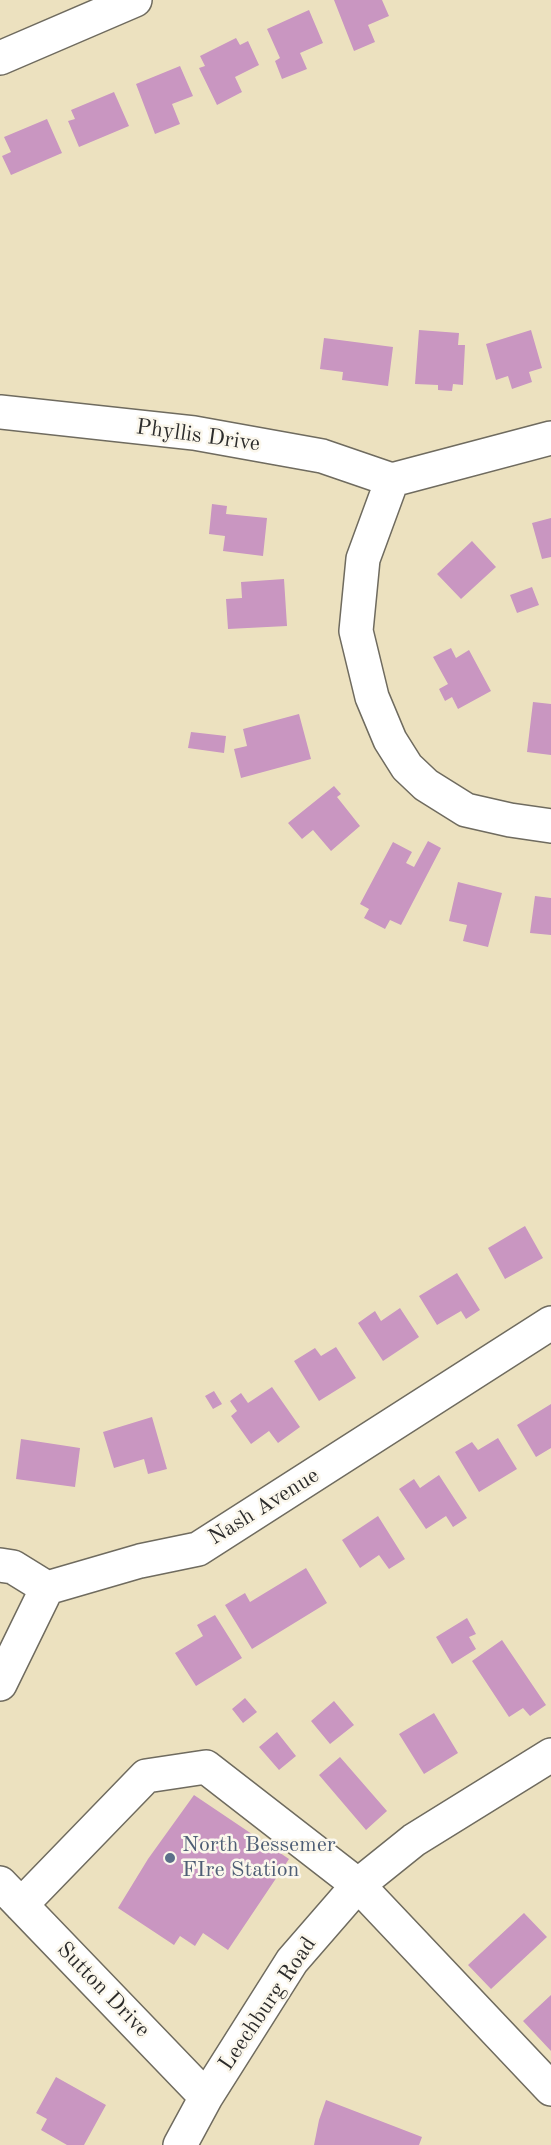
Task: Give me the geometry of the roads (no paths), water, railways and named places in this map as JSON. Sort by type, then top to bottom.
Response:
[{"type":"street","points":[[0,58],[135,0]]},
{"type":"street","name":"Phyllis Drive","points":[[0,412],[194,433],[322,456],[392,480]]},
{"type":"street","points":[[551,438],[392,480],[363,559],[356,631],[372,698],[390,741],[407,767],[426,785],[466,810],[551,826]]},
{"type":"street","name":"Nash Avenue","points":[[47,1587],[140,1561],[198,1549],[551,1323]]},
{"type":"street","points":[[0,1564],[13,1568],[47,1587],[0,1684]]},
{"type":"street","name":"Leechburg Road","points":[[180,2145],[206,2097],[292,1961],[358,1885],[414,1840],[551,1755]]},
{"type":"street","points":[[10,1894],[146,1776],[206,1767],[358,1885],[551,2089]]},
{"type":"street","name":"Sutton Drive","points":[[10,1894],[206,2097]]},
{"type":"place","name":"North Bessemer FIre Station","points":[[170,1858]]}]
